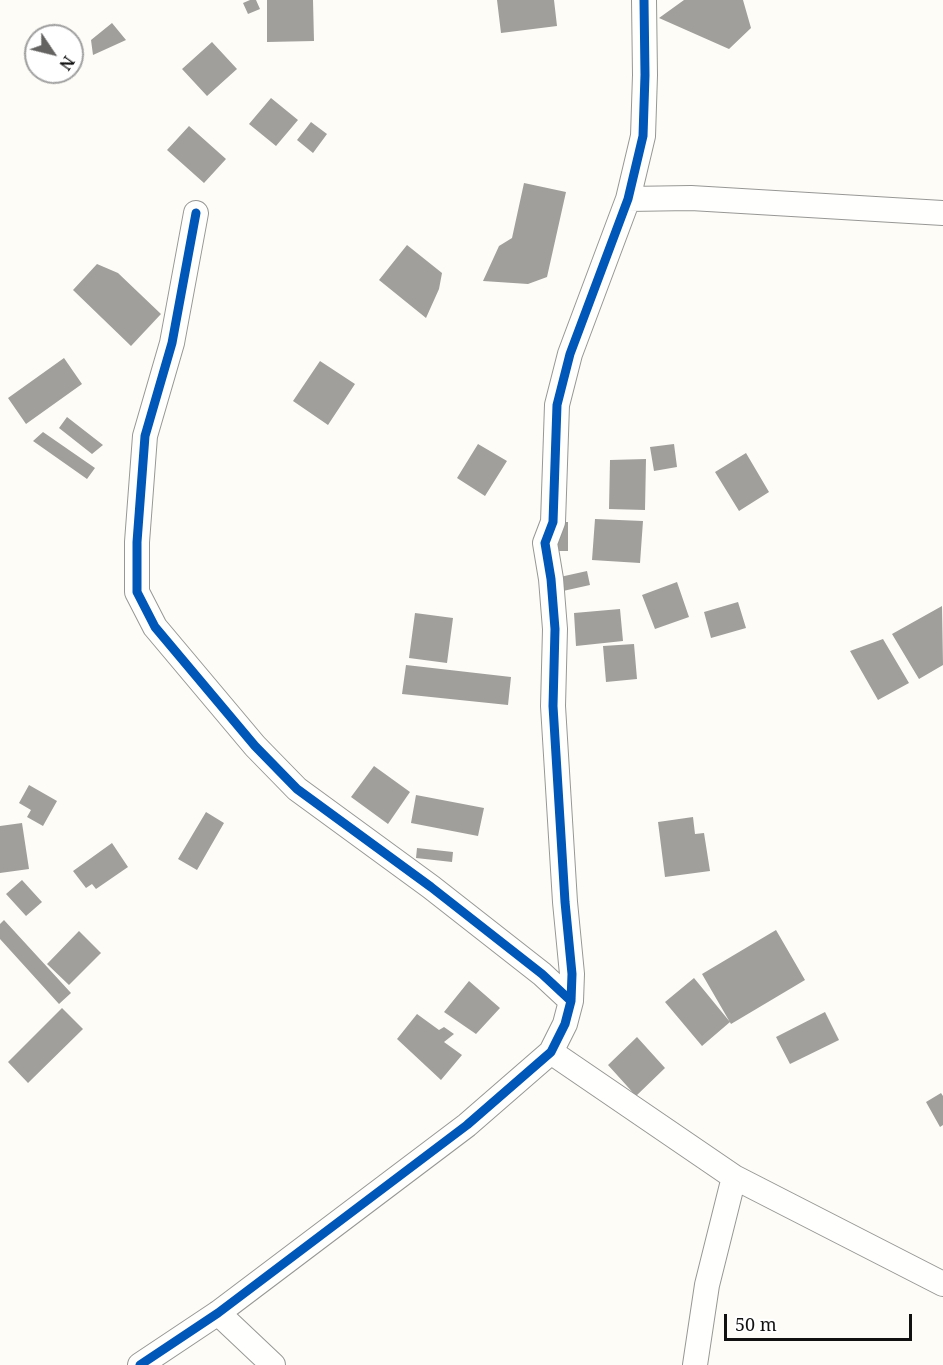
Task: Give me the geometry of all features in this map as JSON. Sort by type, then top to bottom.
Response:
[{"type":"street","points":[[140,1365],[218,1313],[467,1125],[551,1052],[565,1024],[571,1001],[572,974],[565,902],[553,706],[555,629],[551,579],[545,543],[553,522],[557,405],[570,354],[628,199],[643,136],[644,0]]},
{"type":"street","points":[[628,199],[691,198],[943,213]]},
{"type":"street","points":[[196,213],[172,343],[145,436],[137,542],[137,592],[155,627],[255,746],[297,789],[431,887],[542,974],[571,1001]]},
{"type":"street","points":[[551,1052],[734,1177],[943,1284]]},
{"type":"street","points":[[695,1365],[707,1285],[734,1177]]},
{"type":"street","points":[[218,1313],[273,1365]]},
{"type":"building","points":[[256,0],[260,9],[248,14],[243,3]]},
{"type":"building","points":[[267,0],[313,0],[314,41],[267,42]]},
{"type":"building","points":[[497,0],[554,0],[557,26],[501,33]]},
{"type":"building","points":[[684,0],[743,0],[751,28],[729,49],[659,18]]},
{"type":"building","points":[[112,23],[126,40],[93,55],[91,40]]},
{"type":"building","points":[[212,42],[237,69],[207,96],[182,69]]},
{"type":"building","points":[[271,98],[298,120],[276,146],[249,124]]},
{"type":"building","points":[[311,122],[327,134],[313,153],[297,140]]},
{"type":"building","points":[[189,126],[226,159],[204,183],[167,150]]},
{"type":"building","points":[[524,183],[566,192],[547,277],[528,284],[483,281],[499,246],[512,238]]},
{"type":"building","points":[[407,245],[442,273],[439,289],[426,318],[379,280]]},
{"type":"building","points":[[97,264],[118,273],[161,314],[131,346],[73,290]]},
{"type":"building","points":[[64,358],[82,384],[26,424],[8,398]]},
{"type":"building","points":[[320,361],[355,384],[328,425],[293,401]]},
{"type":"building","points":[[67,417],[103,445],[92,454],[59,428]]},
{"type":"building","points":[[43,432],[95,468],[87,479],[33,441]]},
{"type":"building","points":[[478,444],[507,461],[485,496],[457,478]]},
{"type":"building","points":[[674,444],[677,467],[654,471],[650,447]]},
{"type":"building","points":[[746,453],[769,492],[739,511],[715,472]]},
{"type":"building","points":[[646,459],[645,510],[609,509],[610,460]]},
{"type":"building","points":[[595,519],[643,521],[640,563],[592,560]]},
{"type":"building","points":[[553,522],[568,522],[568,551],[554,551]]},
{"type":"building","points":[[587,571],[590,585],[554,593],[551,579]]},
{"type":"building","points":[[677,582],[689,617],[655,629],[642,595]]},
{"type":"building","points":[[738,602],[746,628],[711,638],[704,612]]},
{"type":"building","points":[[942,606],[943,665],[919,679],[892,634]]},
{"type":"building","points":[[620,609],[623,641],[576,646],[574,613]]},
{"type":"building","points":[[415,613],[453,618],[447,663],[409,658]]},
{"type":"building","points":[[883,639],[909,683],[878,700],[850,651]]},
{"type":"building","points":[[634,644],[637,679],[606,682],[603,646]]},
{"type":"building","points":[[406,665],[511,677],[508,705],[402,694]]},
{"type":"building","points":[[374,766],[410,792],[388,824],[351,797]]},
{"type":"building","points":[[29,785],[57,801],[43,826],[27,817],[31,810],[19,803]]},
{"type":"building","points":[[416,795],[484,808],[478,836],[411,823]]},
{"type":"building","points":[[206,812],[224,823],[197,870],[178,859]]},
{"type":"building","points":[[693,817],[695,834],[704,833],[710,871],[665,877],[658,822]]},
{"type":"building","points":[[22,823],[29,869],[0,873],[0,826]]},
{"type":"building","points":[[112,843],[128,867],[96,889],[92,884],[86,888],[73,871]]},
{"type":"building","points":[[417,848],[453,852],[452,862],[416,858]]},
{"type":"building","points":[[22,880],[42,902],[26,916],[6,894]]},
{"type":"building","points":[[4,920],[71,993],[59,1004],[0,939],[0,924]]},
{"type":"building","points":[[776,930],[805,980],[731,1024],[702,974]]},
{"type":"building","points":[[79,931],[101,953],[69,985],[47,964]]},
{"type":"building","points":[[694,978],[730,1022],[702,1046],[665,1002]]},
{"type":"building","points":[[469,981],[500,1008],[476,1034],[444,1012]]},
{"type":"building","points":[[62,1008],[83,1029],[28,1083],[8,1062]]},
{"type":"building","points":[[825,1012],[839,1040],[790,1064],[776,1037]]},
{"type":"building","points":[[417,1014],[439,1030],[444,1027],[454,1034],[444,1042],[462,1055],[441,1080],[397,1039]]},
{"type":"building","points":[[637,1037],[665,1068],[636,1096],[608,1065]]},
{"type":"building","points":[[941,1093],[943,1096],[943,1125],[940,1127],[926,1102]]},
{"type":"cycle path","points":[[140,1365],[218,1313],[467,1125],[551,1052],[565,1024],[571,1001],[572,974],[565,902],[553,706],[555,629],[551,579],[545,543],[553,522],[557,405],[570,354],[628,199],[643,136],[644,0]]},
{"type":"cycle path","points":[[196,213],[172,343],[145,436],[137,542],[137,592],[155,627],[255,746],[297,789],[431,887],[542,974],[571,1001]]}]
